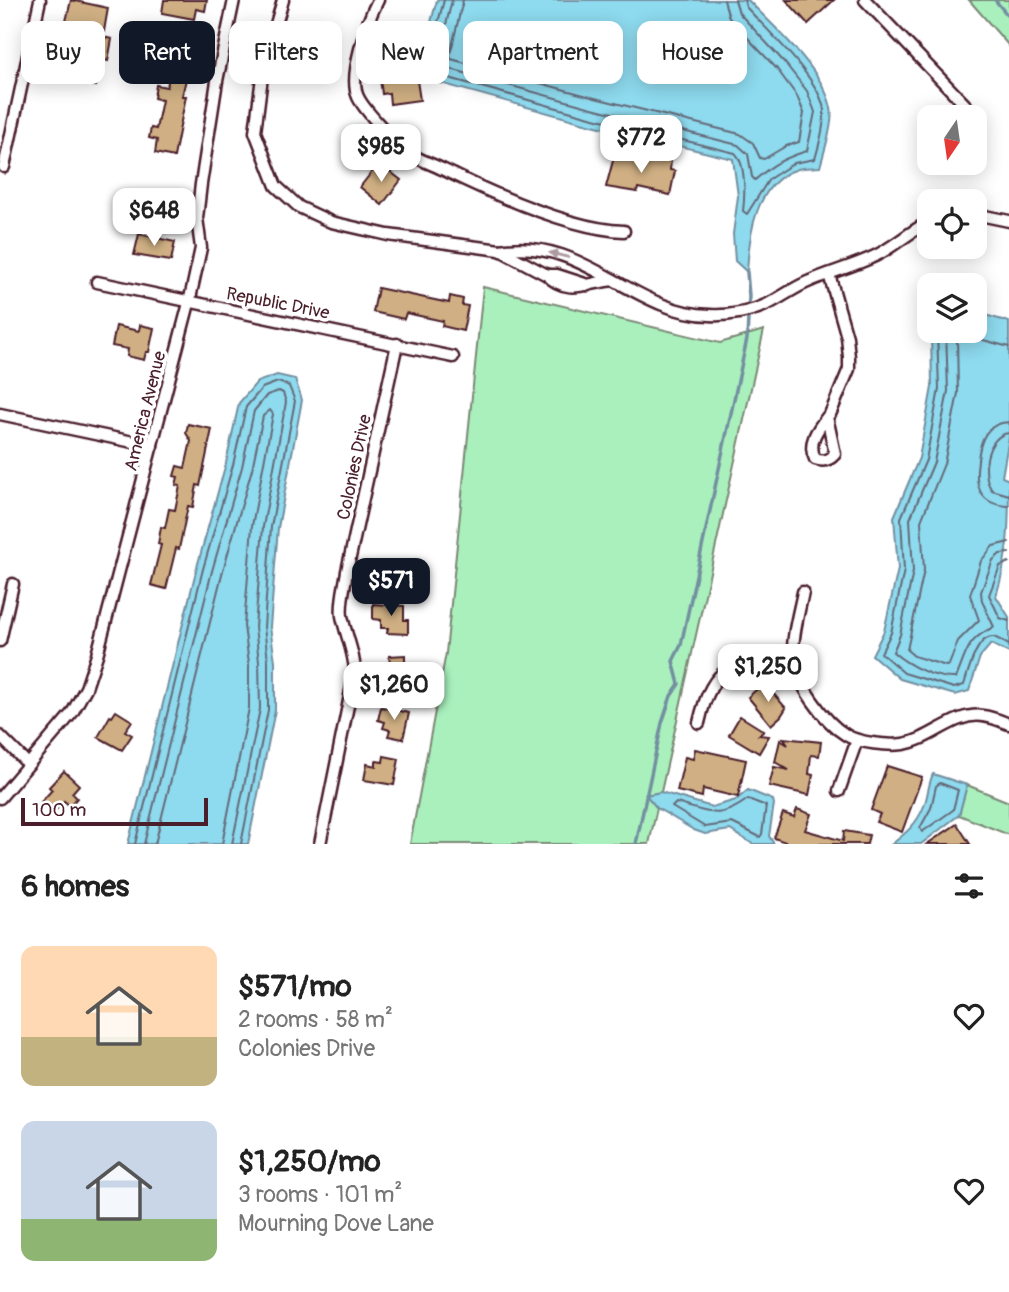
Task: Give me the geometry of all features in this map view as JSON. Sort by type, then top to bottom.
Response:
[{"type":"street","points":[[4,167],[40,0]]},
{"type":"street","name":"America Avenue","points":[[0,799],[72,713],[86,688],[97,655],[201,248],[197,218],[201,184],[217,81],[234,0]]},
{"type":"street","points":[[283,0],[263,69],[255,132],[276,186],[299,207],[331,222],[388,235],[499,250],[516,247],[570,258],[587,264],[666,306],[688,314],[713,316],[743,312],[766,305],[808,281],[876,256],[917,230]]},
{"type":"street","points":[[378,0],[368,19],[355,80],[356,89],[358,97],[380,124],[409,153],[471,184],[533,208],[604,230],[624,231]]},
{"type":"street","points":[[865,0],[965,105]]},
{"type":"street","points":[[987,216],[1009,221]]},
{"type":"street","points":[[499,250],[546,274],[588,285],[613,279]]},
{"type":"street","points":[[827,417],[849,369],[847,337],[829,274]]},
{"type":"street","name":"Republic Drive","points":[[97,282],[453,357]]},
{"type":"street","name":"Colonies Drive","points":[[320,844],[355,671],[355,655],[342,617],[347,571],[397,344]]},
{"type":"street","points":[[0,414],[152,446]]},
{"type":"street","points":[[0,641],[13,584]]},
{"type":"street","points":[[803,592],[793,658],[803,686],[831,724],[846,736],[890,745],[906,744],[928,737],[954,721],[975,715],[1009,724]]},
{"type":"street","points":[[699,723],[703,703],[716,678],[727,668],[747,660],[793,658]]},
{"type":"street","points":[[0,736],[28,764]]},
{"type":"street","points":[[839,791],[857,740]]},
{"type":"green space","points":[[969,0],[1009,0],[1009,46]]},
{"type":"green space","points":[[483,287],[720,343],[764,330],[661,792],[646,795],[657,808],[649,844],[410,844],[446,653]]},
{"type":"green space","points":[[967,785],[1009,802],[1009,835],[959,815]]},
{"type":"water","points":[[437,0],[748,0],[797,50],[826,93],[831,108],[831,121],[820,167],[798,169],[772,185],[757,211],[747,272],[735,261],[733,234],[738,196],[733,159],[588,124],[444,84],[449,84],[449,21],[431,21]]},
{"type":"water","points":[[987,316],[1009,322],[1009,437],[1002,477],[1009,480],[1008,525],[1004,567],[996,596],[1009,617],[1009,653],[991,644],[980,657],[969,691],[955,695],[900,679],[872,655],[884,631],[898,569],[894,517],[919,458],[932,387],[931,343],[987,343]]},
{"type":"water","points":[[277,375],[295,379],[302,400],[278,528],[270,627],[275,661],[275,710],[248,844],[128,844],[239,403],[257,382]]},
{"type":"water","points":[[933,774],[967,785],[959,815],[921,844],[892,844],[918,818]]},
{"type":"water","points":[[748,790],[773,800],[769,836],[774,844],[753,844],[730,830],[705,834],[694,830],[657,808],[646,795],[661,792],[712,807],[736,800]]},
{"type":"building","points":[[71,0],[108,8],[105,25],[105,21],[66,21]]},
{"type":"building","points":[[164,0],[207,0],[205,11],[196,9],[194,19],[162,13]]},
{"type":"building","points":[[786,0],[834,0],[808,24]]},
{"type":"building","points":[[105,37],[112,39],[108,61],[105,60]]},
{"type":"building","points":[[168,84],[185,84],[182,96],[186,96],[174,157],[155,153],[157,140],[149,138],[151,128],[156,129],[162,100],[154,98],[156,85],[167,87]]},
{"type":"building","points":[[381,84],[418,84],[420,100],[390,104],[389,93],[382,94]]},
{"type":"building","points":[[615,153],[650,162],[651,157],[671,161],[670,170],[675,171],[670,195],[638,188],[637,192],[606,187]]},
{"type":"building","points":[[379,163],[401,180],[382,205],[360,187]]},
{"type":"building","points":[[139,234],[175,242],[171,261],[134,255]]},
{"type":"building","points":[[378,288],[449,303],[450,296],[463,299],[462,305],[468,306],[463,331],[442,326],[443,321],[406,313],[404,319],[373,312]]},
{"type":"building","points":[[140,325],[154,328],[149,352],[146,352],[144,360],[127,356],[128,349],[112,346],[116,326],[139,331]]},
{"type":"building","points":[[188,424],[212,429],[200,486],[197,485],[193,507],[188,506],[179,549],[176,548],[166,589],[151,585],[161,545],[158,544],[161,527],[165,528],[169,509],[175,510],[180,486],[176,485],[178,477],[174,476],[177,466],[185,468],[191,441],[186,433]]},
{"type":"building","points":[[394,563],[410,566],[405,593],[376,587],[379,573],[387,574],[388,568],[393,569]]},
{"type":"building","points":[[373,604],[404,606],[408,634],[387,633],[388,628],[381,628],[381,620],[373,619]]},
{"type":"building","points":[[405,655],[405,664],[410,664],[411,677],[407,678],[407,683],[403,683],[404,694],[391,696],[390,683],[387,684],[386,663],[390,663],[389,656]]},
{"type":"building","points":[[764,683],[786,708],[771,725],[748,697]]},
{"type":"building","points":[[381,707],[409,713],[403,739],[388,736],[390,730],[383,728],[385,722],[378,720]]},
{"type":"building","points":[[116,711],[132,721],[125,731],[132,735],[122,750],[98,737]]},
{"type":"building","points":[[740,716],[764,731],[759,735],[769,736],[759,753],[729,735]]},
{"type":"building","points":[[783,738],[821,742],[819,756],[811,755],[809,774],[813,775],[809,795],[769,786],[774,767],[789,770],[775,762],[780,740],[788,745]]},
{"type":"building","points":[[695,749],[746,760],[738,797],[703,789],[702,797],[677,791],[685,757],[693,759]]},
{"type":"building","points":[[384,756],[399,759],[394,785],[364,780],[367,764],[376,766],[376,761],[383,762]]},
{"type":"building","points":[[887,766],[922,777],[902,832],[876,822],[880,814],[871,810]]},
{"type":"building","points":[[64,771],[79,785],[72,793],[77,798],[70,806],[64,801],[53,813],[41,802],[52,790],[49,787]]},
{"type":"building","points":[[797,809],[811,814],[805,830],[843,841],[844,831],[869,835],[867,844],[791,844],[774,838],[783,813],[794,817]]},
{"type":"building","points":[[957,824],[970,844],[927,844]]},
{"type":"waterway","points":[[995,0],[1009,17]]},
{"type":"waterway","points":[[636,844],[662,723],[671,696],[679,684],[673,661],[681,645],[747,339],[747,272]]}]
